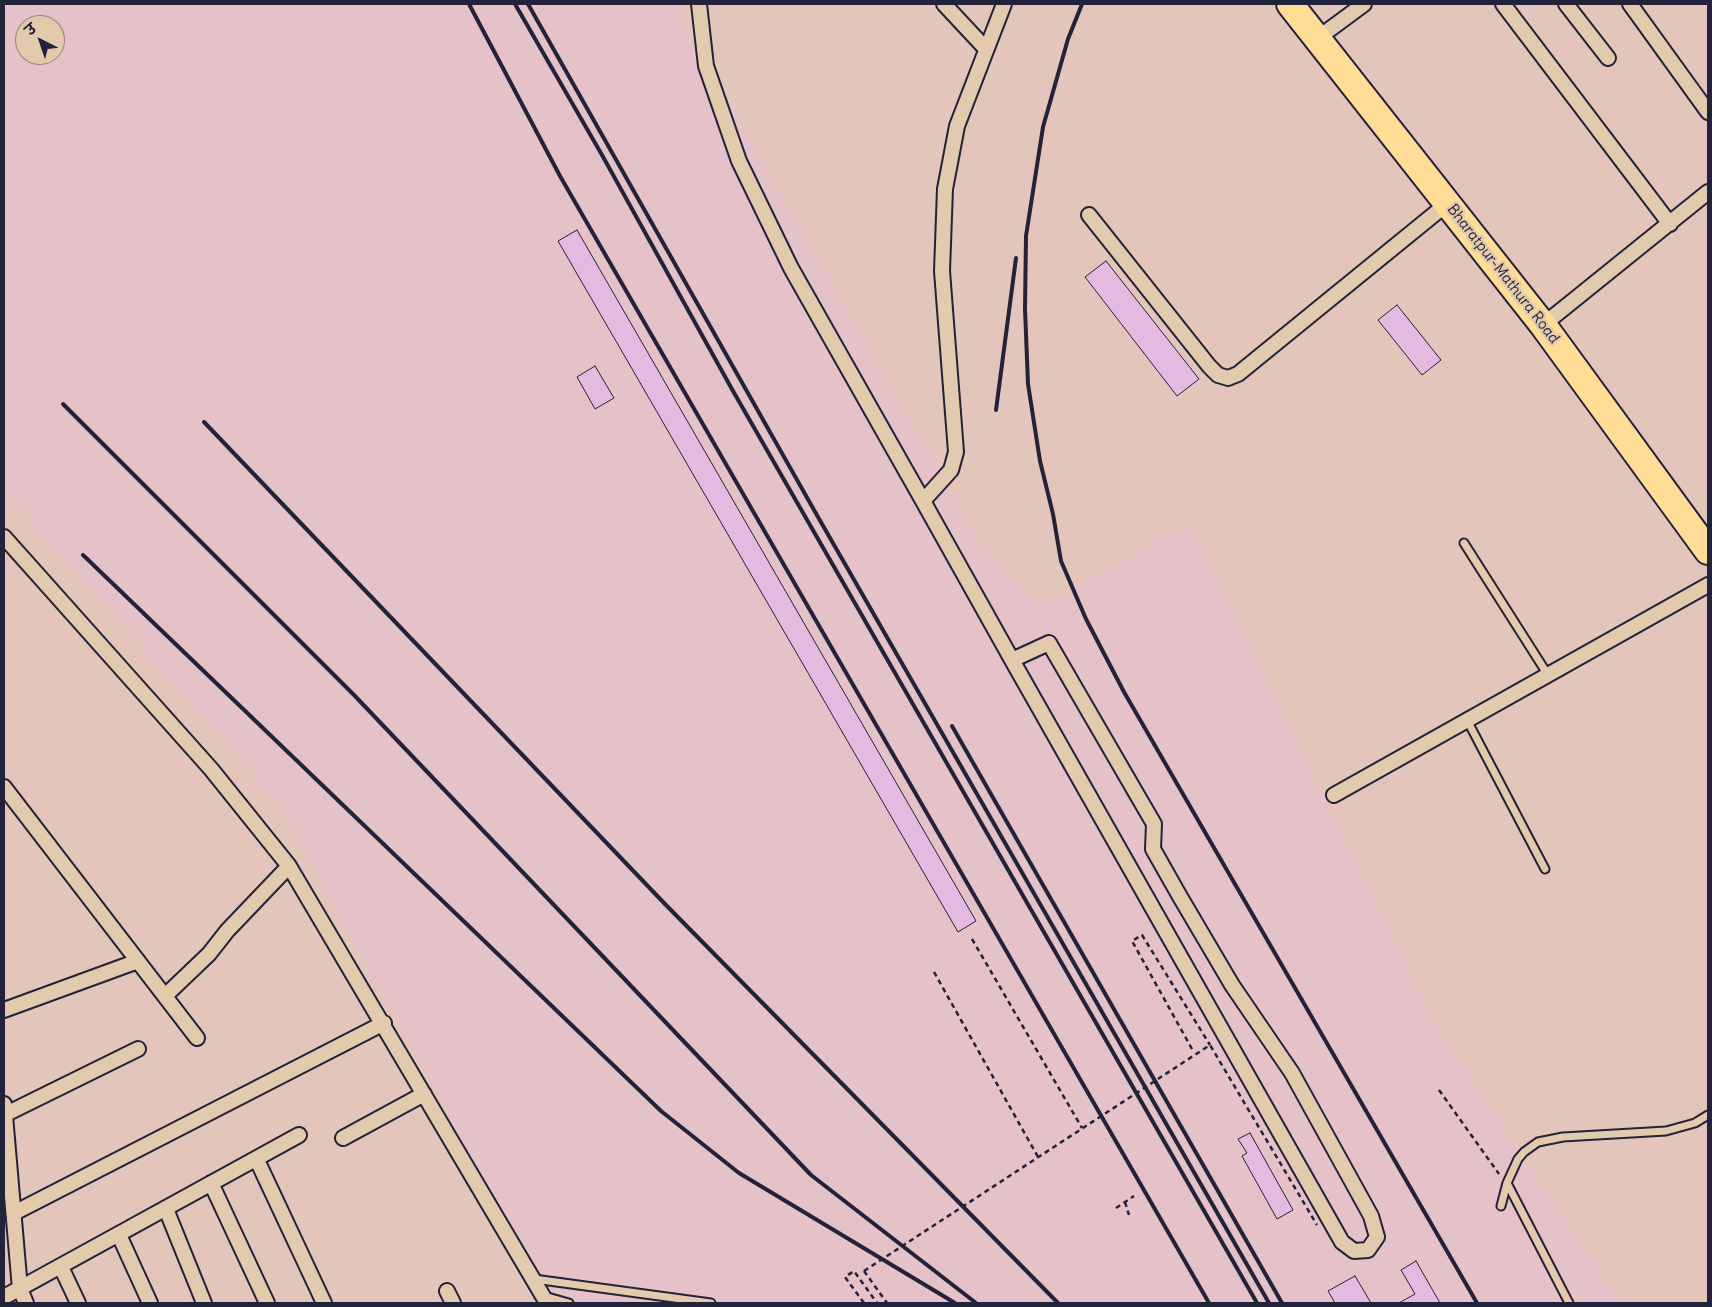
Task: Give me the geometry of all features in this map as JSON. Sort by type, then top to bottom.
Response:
[{"type":"highway","name":"Bharatpur-Mathura Road","points":[[1290,4],[1543,325],[1708,551]]},
{"type":"street","points":[[700,4],[706,66],[739,161],[791,268],[1012,660],[1342,1242],[1354,1251],[1368,1250],[1377,1237],[1371,1216],[1292,1074],[1232,985],[1153,849],[1154,824],[1049,643],[1012,660]]},
{"type":"street","points":[[944,4],[986,49]]},
{"type":"street","points":[[923,501],[951,470],[956,452],[942,271],[944,189],[957,126],[1004,4]]},
{"type":"street","points":[[1318,38],[1364,4]]},
{"type":"street","points":[[1504,4],[1670,224]]},
{"type":"street","points":[[1566,4],[1608,58]]},
{"type":"street","points":[[1630,4],[1708,112]]},
{"type":"street","points":[[1543,325],[1706,196]]},
{"type":"street","points":[[1089,215],[1208,366],[1218,376],[1228,378],[1238,374],[1448,204]]},
{"type":"street","points":[[4,537],[211,769],[289,866],[384,1023],[545,1300]]},
{"type":"street","points":[[1334,795],[1708,585]]},
{"type":"street","points":[[4,787],[197,1038]]},
{"type":"street","points":[[165,996],[209,954],[227,931],[289,866]]},
{"type":"street","points":[[4,1010],[138,961]]},
{"type":"street","points":[[14,1213],[384,1023]]},
{"type":"street","points":[[26,1303],[20,1289],[4,1111],[138,1049]]},
{"type":"street","points":[[343,1138],[424,1094]]},
{"type":"street","points":[[4,1297],[211,1183],[257,1160],[299,1135]]},
{"type":"street","points":[[257,1160],[324,1303]]},
{"type":"street","points":[[211,1183],[267,1303]]},
{"type":"street","points":[[166,1209],[204,1303]]},
{"type":"street","points":[[118,1235],[150,1303]]},
{"type":"street","points":[[61,1267],[78,1303]]},
{"type":"street","points":[[447,1290],[453,1303]]},
{"type":"lane","points":[[1464,543],[1548,675]]},
{"type":"lane","points":[[1467,720],[1545,869]]},
{"type":"lane","points":[[1501,1206],[1507,1183],[1518,1159],[1538,1142],[1563,1136],[1666,1131],[1695,1123],[1708,1114]]},
{"type":"lane","points":[[1507,1183],[1569,1303]]},
{"type":"lane","points":[[532,1279],[712,1303]]},
{"type":"lane","points":[[545,1300],[569,1303]]},
{"type":"path","points":[[1192,1049],[1132,941],[1142,935],[1317,1225]]},
{"type":"path","points":[[972,939],[1082,1128]]},
{"type":"path","points":[[934,972],[1038,1157]]},
{"type":"path","points":[[888,1303],[864,1271],[1210,1045]]},
{"type":"path","points":[[1439,1090],[1494,1169],[1507,1183]]},
{"type":"path","points":[[1116,1208],[1134,1196]]},
{"type":"path","points":[[1125,1202],[1129,1215]]},
{"type":"path","points":[[864,1303],[845,1278],[854,1271],[877,1303]]},
{"type":"shaded area","points":[[4,4],[674,4],[979,540],[1043,606],[1189,523],[1435,1022],[1620,1303],[551,1303],[278,803],[4,490]]},
{"type":"building","points":[[577,230],[976,921],[958,932],[558,241]]},
{"type":"building","points":[[1106,261],[1199,379],[1177,396],[1085,277]]},
{"type":"building","points":[[1397,305],[1441,360],[1422,375],[1378,320]]},
{"type":"building","points":[[595,366],[614,398],[595,409],[577,377]]},
{"type":"building","points":[[1250,1133],[1293,1210],[1277,1219],[1242,1156],[1247,1153],[1238,1139]]},
{"type":"building","points":[[1416,1261],[1440,1303],[1399,1303],[1415,1294],[1401,1270]]},
{"type":"building","points":[[1355,1276],[1371,1303],[1335,1303],[1328,1291]]},
{"type":"railway","points":[[469,4],[560,176],[1209,1303]]},
{"type":"railway","points":[[515,4],[602,155],[733,391],[1257,1303]]},
{"type":"railway","points":[[528,4],[818,517],[1269,1303]]},
{"type":"railway","points":[[1082,4],[1068,39],[1043,127],[1026,236],[1025,309],[1028,384],[1040,461],[1053,514],[1061,561],[1086,619],[1124,692],[1477,1303]]},
{"type":"railway","points":[[996,410],[1016,258]]},
{"type":"railway","points":[[63,404],[354,695],[811,1175],[976,1303]]},
{"type":"railway","points":[[204,422],[664,903],[1058,1303]]},
{"type":"railway","points":[[83,555],[661,1111],[739,1173],[955,1303]]},
{"type":"railway","points":[[952,726],[1282,1303]]}]
